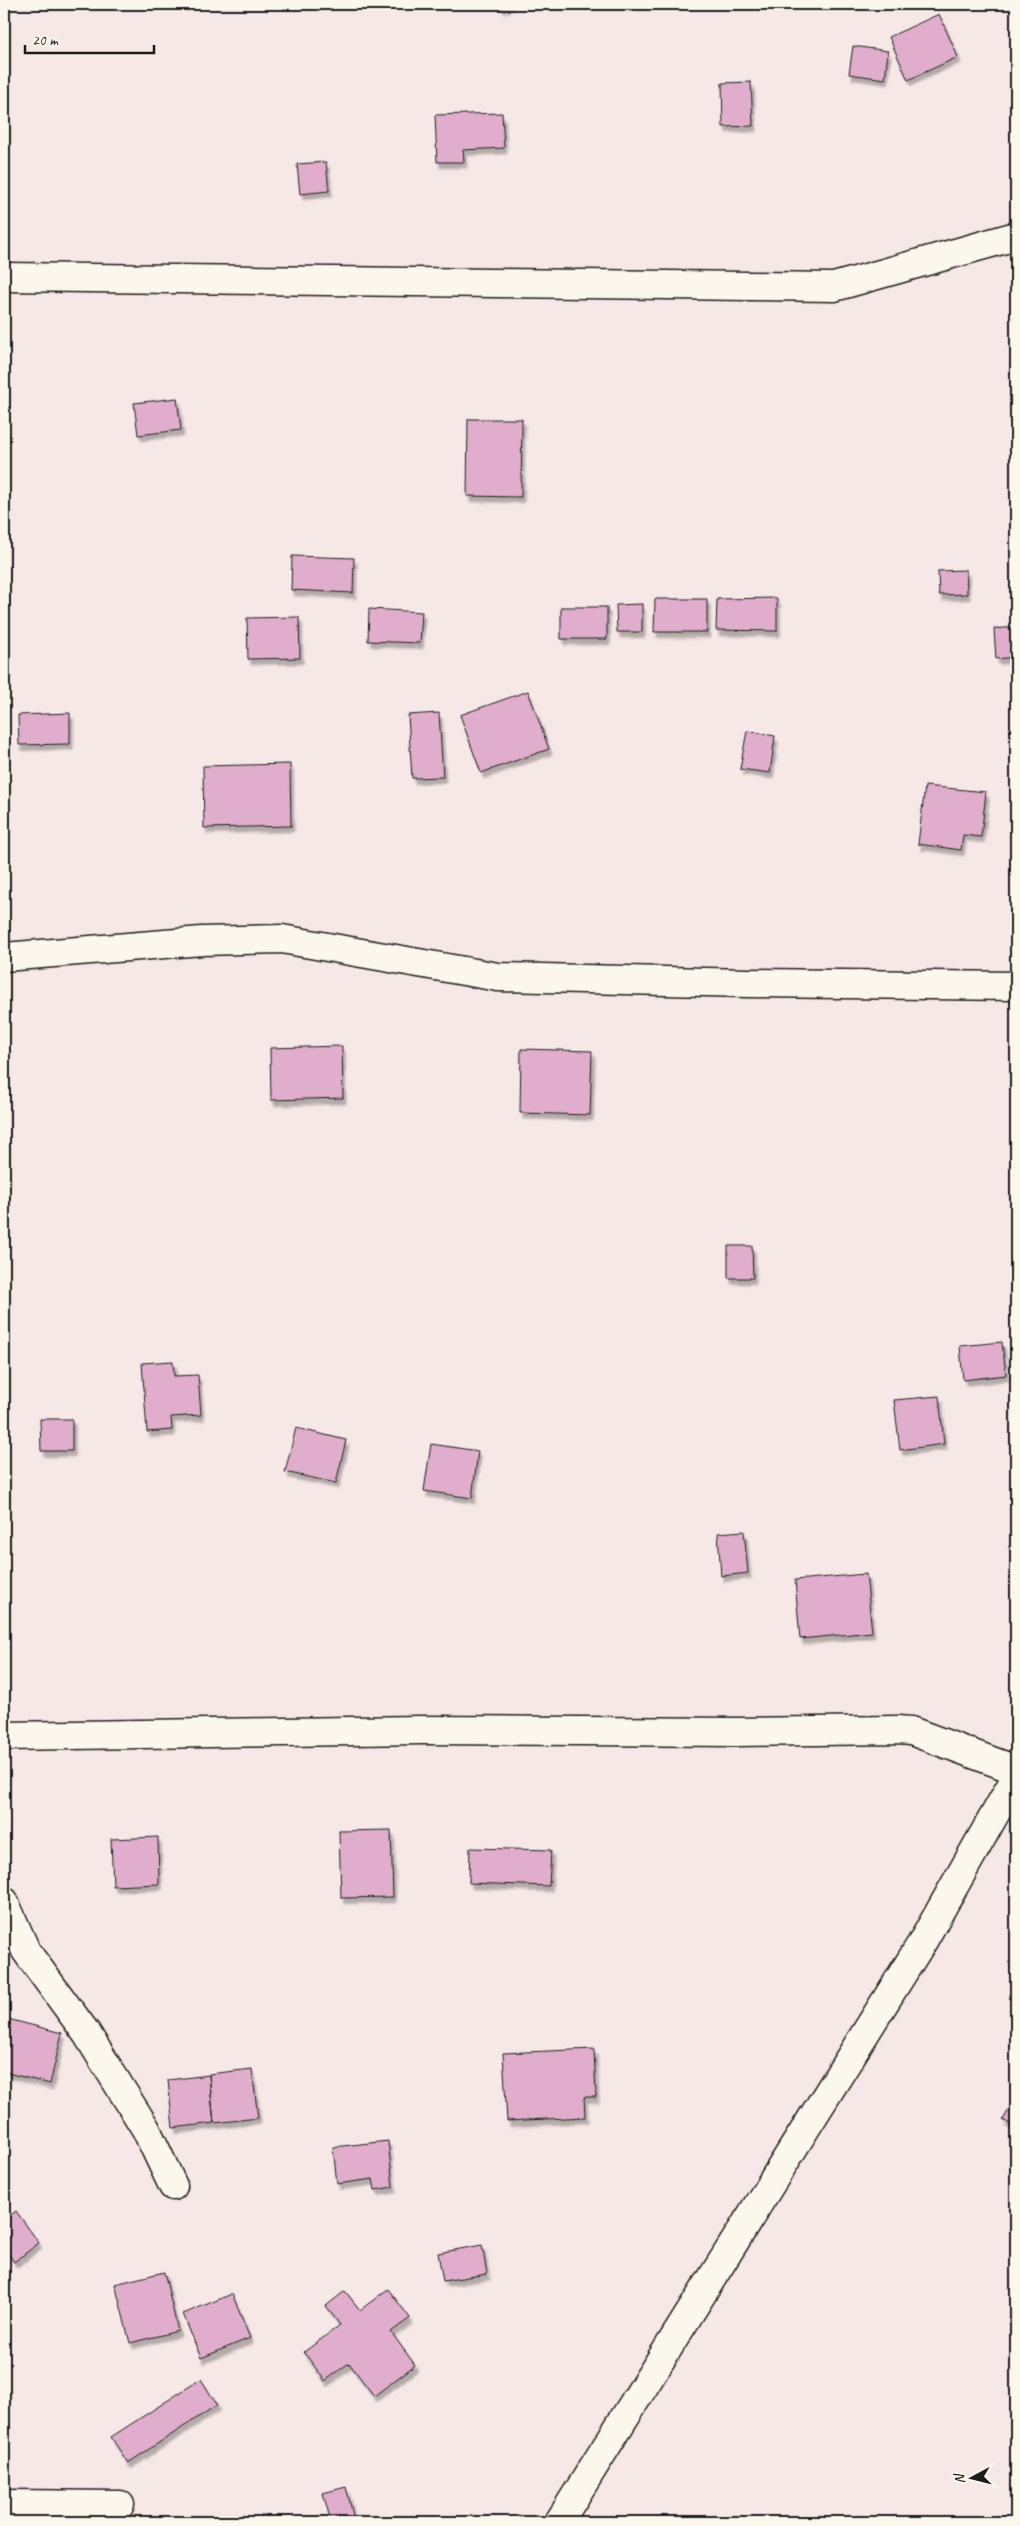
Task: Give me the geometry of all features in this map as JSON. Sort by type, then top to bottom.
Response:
[{"type":"street","points":[[4,276],[834,287],[1016,236]]},
{"type":"street","points":[[4,957],[202,942],[282,939],[498,977],[747,983],[1016,986]]},
{"type":"street","points":[[4,1736],[421,1730],[737,1732],[897,1730],[911,1731],[1016,1770]]},
{"type":"street","points":[[559,2522],[923,1941],[1016,1777]]},
{"type":"street","points":[[4,1901],[26,1951],[87,2034],[146,2129],[173,2186]]},
{"type":"street","points":[[4,2504],[120,2504]]},
{"type":"building","points":[[500,4],[511,4],[501,8]]},
{"type":"building","points":[[939,14],[958,57],[908,80],[889,37]]},
{"type":"building","points":[[853,46],[888,51],[885,79],[849,74]]},
{"type":"building","points":[[751,82],[753,126],[723,127],[722,83]]},
{"type":"building","points":[[502,113],[504,148],[463,150],[464,162],[437,162],[435,115]]},
{"type":"building","points":[[326,162],[329,191],[300,194],[297,164]]},
{"type":"building","points":[[177,398],[181,430],[138,435],[134,403]]},
{"type":"building","points":[[468,419],[522,419],[521,497],[467,496]]},
{"type":"building","points":[[292,556],[354,558],[353,593],[291,590]]},
{"type":"building","points":[[966,570],[967,594],[939,595],[938,571]]},
{"type":"building","points":[[777,598],[777,631],[716,630],[717,599]]},
{"type":"building","points":[[655,599],[707,599],[707,632],[654,632]]},
{"type":"building","points":[[642,604],[642,632],[617,632],[616,605]]},
{"type":"building","points":[[561,607],[607,607],[607,639],[561,639]]},
{"type":"building","points":[[369,609],[422,612],[420,643],[368,641]]},
{"type":"building","points":[[299,617],[300,658],[248,659],[247,618]]},
{"type":"building","points":[[1016,627],[1016,657],[996,659],[994,629]]},
{"type":"building","points":[[528,691],[549,749],[481,773],[460,715]]},
{"type":"building","points":[[70,713],[70,744],[19,745],[18,715]]},
{"type":"building","points":[[439,713],[443,777],[412,778],[408,715]]},
{"type":"building","points":[[747,731],[775,736],[770,773],[740,769]]},
{"type":"building","points":[[290,764],[291,826],[204,828],[203,766]]},
{"type":"building","points":[[925,786],[986,792],[981,837],[963,835],[961,850],[918,844]]},
{"type":"building","points":[[342,1046],[343,1098],[271,1100],[270,1048]]},
{"type":"building","points":[[521,1049],[592,1051],[590,1115],[520,1113]]},
{"type":"building","points":[[728,1246],[752,1246],[753,1278],[728,1278]]},
{"type":"building","points":[[1002,1342],[1006,1375],[963,1380],[960,1346]]},
{"type":"building","points":[[173,1361],[174,1376],[198,1375],[201,1415],[171,1417],[172,1430],[147,1432],[142,1363]]},
{"type":"building","points":[[939,1396],[944,1444],[900,1450],[894,1400]]},
{"type":"building","points":[[40,1419],[72,1419],[72,1451],[41,1451]]},
{"type":"building","points":[[296,1428],[346,1440],[336,1483],[285,1472]]},
{"type":"building","points":[[431,1444],[478,1451],[472,1498],[424,1491]]},
{"type":"building","points":[[744,1531],[748,1573],[721,1576],[718,1533]]},
{"type":"building","points":[[866,1574],[872,1632],[800,1639],[795,1580]]},
{"type":"building","points":[[391,1830],[393,1897],[341,1898],[339,1831]]},
{"type":"building","points":[[158,1837],[159,1884],[113,1886],[111,1839]]},
{"type":"building","points":[[470,1848],[551,1850],[549,1886],[469,1883]]},
{"type":"building","points":[[4,2018],[62,2033],[50,2084],[4,2072]]},
{"type":"building","points":[[594,2049],[596,2097],[584,2097],[585,2117],[507,2121],[503,2053]]},
{"type":"building","points":[[252,2069],[258,2118],[214,2123],[209,2074]]},
{"type":"building","points":[[209,2075],[214,2123],[173,2128],[168,2080]]},
{"type":"building","points":[[1016,2097],[1016,2128],[1003,2120]]},
{"type":"building","points":[[388,2141],[393,2187],[375,2190],[373,2179],[337,2184],[333,2147]]},
{"type":"building","points":[[16,2211],[39,2243],[14,2262],[4,2247],[4,2220]]},
{"type":"building","points":[[482,2245],[487,2274],[443,2281],[438,2253]]},
{"type":"building","points":[[164,2272],[178,2331],[130,2343],[115,2284]]},
{"type":"building","points":[[388,2289],[410,2318],[391,2332],[415,2365],[374,2396],[349,2363],[325,2381],[304,2352],[340,2325],[326,2306],[345,2291],[360,2310]]},
{"type":"building","points":[[232,2294],[250,2338],[201,2358],[183,2314]]},
{"type":"building","points":[[201,2379],[217,2405],[128,2463],[111,2437]]},
{"type":"building","points":[[346,2487],[354,2519],[331,2522],[323,2493]]}]
